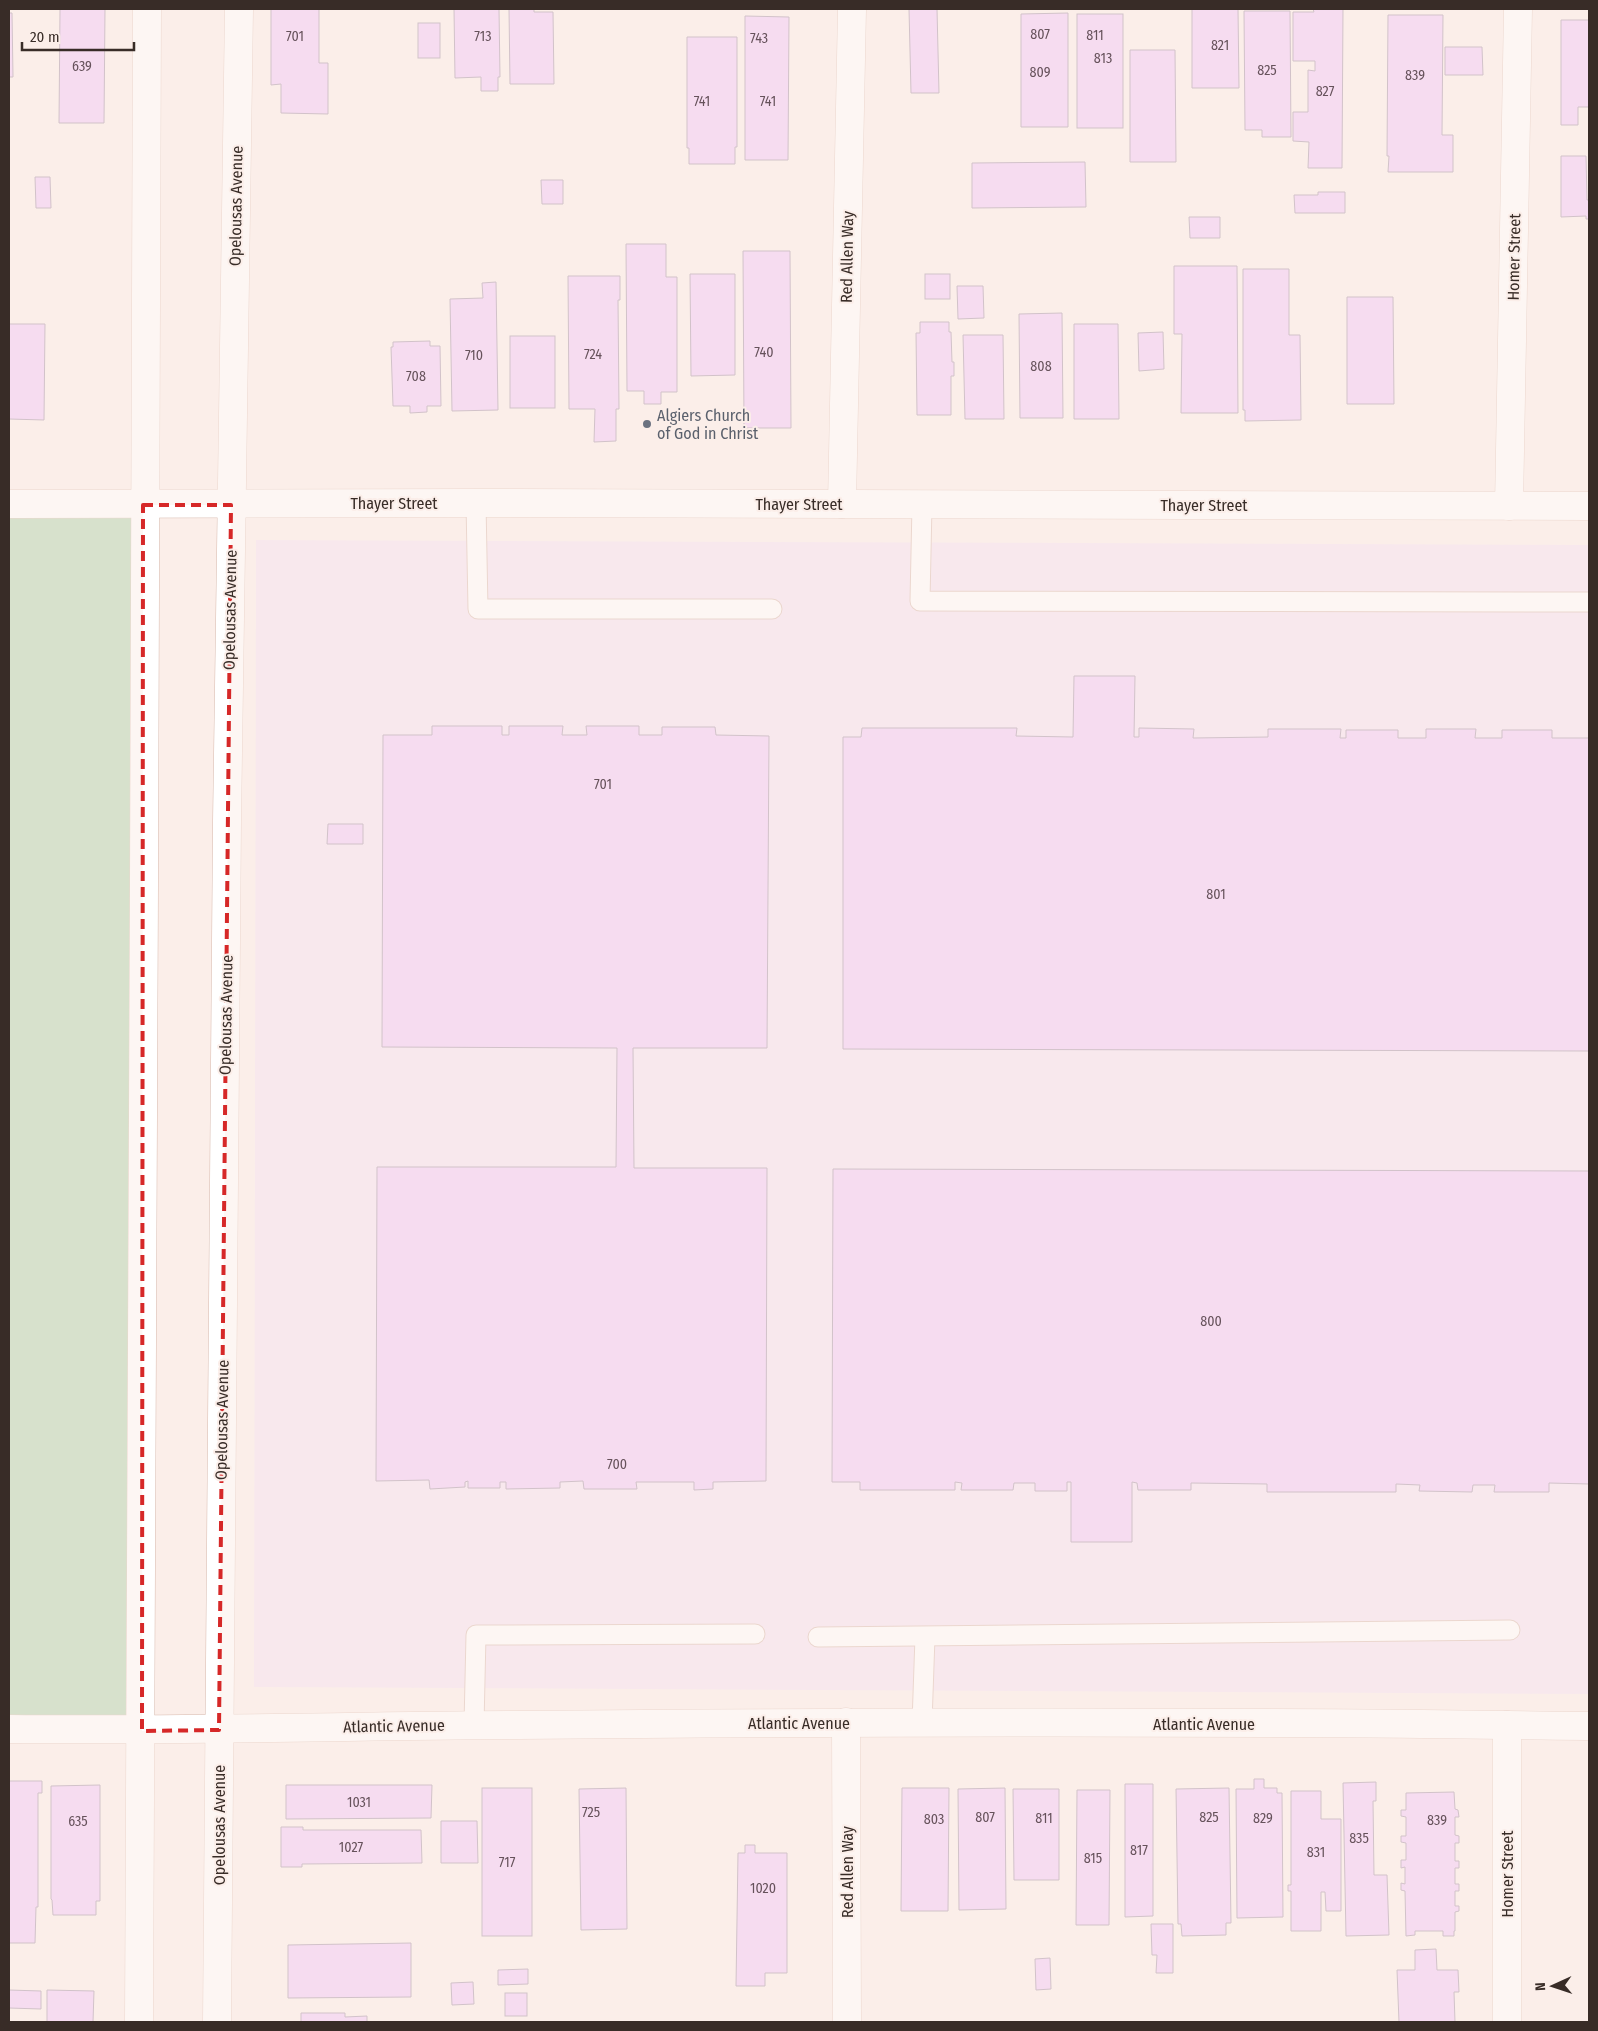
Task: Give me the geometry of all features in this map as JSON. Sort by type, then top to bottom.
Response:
[{"type":"street","points":[[139,2022],[142,1731],[143,504],[147,9]]},
{"type":"street","name":"Opelousas Avenue","points":[[217,2022],[231,505],[239,9]]},
{"type":"street","name":"Red Allen Way","points":[[842,504],[852,9]]},
{"type":"street","name":"Homer Street","points":[[1509,506],[1518,9]]},
{"type":"street","name":"Thayer Street","points":[[9,504],[476,503],[1589,506]]},
{"type":"street","name":"Red Allen Way","points":[[846,1722],[847,2022]]},
{"type":"street","name":"Atlantic Avenue","points":[[9,1729],[142,1731],[474,1725],[846,1722],[1589,1726]]},
{"type":"street","name":"Homer Street","points":[[1506,1725],[1507,2022]]},
{"type":"lane","points":[[476,503],[478,609],[772,609]]},
{"type":"lane","points":[[922,504],[920,601],[1589,602]]},
{"type":"lane","points":[[818,1637],[1510,1630]]},
{"type":"lane","points":[[474,1725],[476,1635],[754,1634]]},
{"type":"lane","points":[[922,1723],[925,1636]]},
{"type":"highlighted area","points":[[143,505],[231,505],[219,1730],[142,1731]]},
{"type":"shaded area","points":[[256,540],[1589,545],[1589,1694],[254,1687]]},
{"type":"green space","points":[[9,504],[143,505],[142,1731],[9,1729]]},
{"type":"building","points":[[60,9],[105,9],[104,123],[59,123]]},
{"type":"building","points":[[271,9],[319,9],[319,63],[328,63],[328,114],[281,113],[281,84],[271,85]]},
{"type":"building","points":[[454,9],[499,9],[500,77],[498,77],[498,91],[481,91],[481,77],[455,78]]},
{"type":"building","points":[[509,9],[534,9],[534,12],[553,12],[554,84],[510,84]]},
{"type":"building","points":[[909,9],[937,9],[939,93],[911,93]]},
{"type":"building","points":[[1192,9],[1238,9],[1239,88],[1192,88]]},
{"type":"building","points":[[1313,9],[1343,9],[1342,168],[1308,168],[1309,142],[1293,141],[1293,112],[1308,112],[1308,70],[1315,71],[1315,61],[1293,61],[1293,12],[1314,12]]},
{"type":"building","points":[[1244,11],[1290,11],[1291,137],[1262,137],[1262,130],[1245,130]]},
{"type":"building","points":[[9,13],[12,13],[13,77],[9,77]]},
{"type":"building","points":[[1068,13],[1068,127],[1021,127],[1021,14]]},
{"type":"building","points":[[1077,14],[1123,14],[1123,128],[1077,128]]},
{"type":"building","points":[[1388,15],[1443,15],[1442,135],[1453,135],[1453,172],[1388,172]]},
{"type":"building","points":[[745,16],[789,17],[788,160],[745,160]]},
{"type":"building","points":[[1561,20],[1589,20],[1589,107],[1578,107],[1578,125],[1561,125]]},
{"type":"building","points":[[418,23],[440,23],[440,58],[418,58]]},
{"type":"building","points":[[687,37],[737,37],[737,147],[735,147],[735,164],[689,164],[689,148],[687,148]]},
{"type":"building","points":[[1445,47],[1482,47],[1483,75],[1445,75]]},
{"type":"building","points":[[1130,50],[1175,50],[1176,162],[1130,162]]},
{"type":"building","points":[[1561,156],[1586,156],[1589,219],[1586,219],[1586,216],[1561,217]]},
{"type":"building","points":[[1085,162],[1086,207],[972,208],[972,163]]},
{"type":"building","points":[[35,177],[50,177],[51,208],[36,208]]},
{"type":"building","points":[[541,180],[563,180],[563,204],[542,204]]},
{"type":"building","points":[[1318,192],[1345,192],[1345,213],[1295,213],[1294,195],[1318,195]]},
{"type":"building","points":[[1189,217],[1220,217],[1220,238],[1190,238]]},
{"type":"building","points":[[626,244],[666,244],[666,277],[677,277],[677,392],[661,392],[661,404],[644,404],[644,391],[627,391]]},
{"type":"building","points":[[743,251],[790,251],[791,428],[744,428]]},
{"type":"building","points":[[1174,266],[1237,266],[1238,413],[1181,413],[1182,334],[1174,334]]},
{"type":"building","points":[[1243,269],[1289,269],[1289,335],[1300,335],[1301,420],[1245,421],[1245,410],[1243,410]]},
{"type":"building","points":[[690,274],[735,274],[735,375],[691,376]]},
{"type":"building","points":[[925,274],[950,274],[950,299],[925,299]]},
{"type":"building","points":[[568,276],[620,276],[620,300],[618,300],[619,409],[616,409],[616,441],[594,442],[595,409],[569,409]]},
{"type":"building","points":[[496,282],[498,410],[452,411],[450,299],[483,298],[482,283]]},
{"type":"building","points":[[957,286],[983,286],[984,318],[958,319]]},
{"type":"building","points":[[1347,297],[1393,297],[1394,404],[1347,404]]},
{"type":"building","points":[[1062,313],[1063,418],[1020,418],[1019,314]]},
{"type":"building","points":[[920,322],[949,322],[952,362],[954,362],[954,376],[951,376],[951,415],[917,415],[916,333],[920,333]]},
{"type":"building","points":[[9,324],[45,324],[44,420],[9,419]]},
{"type":"building","points":[[1074,324],[1118,324],[1119,419],[1074,419]]},
{"type":"building","points":[[1163,332],[1164,369],[1139,371],[1138,333]]},
{"type":"building","points":[[963,335],[1003,335],[1004,419],[965,419]]},
{"type":"building","points":[[510,336],[555,336],[555,408],[510,408]]},
{"type":"building","points":[[430,341],[430,346],[440,346],[441,406],[427,406],[427,412],[410,413],[410,406],[393,406],[391,347],[393,347],[393,342]]},
{"type":"building","points":[[1074,676],[1135,676],[1134,737],[1139,737],[1139,728],[1194,729],[1193,738],[1268,737],[1268,729],[1341,729],[1340,738],[1346,738],[1346,730],[1398,730],[1398,738],[1426,738],[1426,729],[1476,729],[1475,738],[1502,738],[1502,730],[1552,730],[1552,738],[1589,738],[1589,1051],[843,1049],[843,737],[861,737],[862,728],[1017,728],[1016,736],[1073,737]]},
{"type":"building","points":[[432,726],[502,726],[502,735],[509,735],[509,726],[563,726],[562,735],[587,735],[586,726],[639,726],[639,735],[662,735],[662,727],[715,727],[716,735],[769,736],[767,1048],[633,1048],[634,1168],[767,1168],[766,1481],[713,1482],[713,1489],[694,1490],[694,1482],[636,1482],[637,1489],[584,1489],[583,1481],[560,1482],[560,1488],[506,1489],[506,1482],[500,1482],[500,1488],[468,1488],[468,1481],[465,1482],[465,1487],[430,1489],[429,1480],[376,1481],[377,1167],[616,1167],[617,1048],[382,1047],[383,735],[432,735]]},
{"type":"building","points":[[328,824],[363,824],[363,844],[327,844]]},
{"type":"building","points":[[833,1169],[1589,1171],[1589,1484],[1549,1483],[1549,1492],[1494,1492],[1495,1485],[1473,1485],[1472,1492],[1419,1491],[1420,1485],[1396,1484],[1396,1492],[1267,1492],[1267,1484],[1191,1483],[1191,1490],[1138,1490],[1137,1483],[1132,1482],[1132,1542],[1071,1542],[1071,1482],[1067,1482],[1067,1491],[1035,1491],[1035,1483],[1014,1483],[1013,1490],[961,1490],[962,1483],[955,1482],[955,1490],[860,1490],[860,1482],[832,1482]]},
{"type":"building","points":[[1254,1779],[1264,1779],[1264,1788],[1277,1788],[1277,1793],[1282,1793],[1283,1917],[1237,1918],[1236,1789],[1254,1789]]},
{"type":"building","points":[[9,1781],[42,1781],[42,1793],[38,1793],[38,1907],[36,1907],[35,1943],[9,1943]]},
{"type":"building","points":[[1376,1782],[1376,1801],[1373,1801],[1374,1875],[1387,1875],[1389,1935],[1346,1936],[1343,1783]]},
{"type":"building","points":[[1125,1784],[1153,1784],[1153,1916],[1125,1917]]},
{"type":"building","points":[[100,1785],[100,1901],[96,1901],[96,1915],[53,1915],[51,1899],[51,1786]]},
{"type":"building","points":[[286,1785],[432,1785],[431,1818],[286,1819]]},
{"type":"building","points":[[482,1788],[532,1788],[532,1936],[482,1936]]},
{"type":"building","points":[[626,1788],[627,1929],[581,1930],[579,1789]]},
{"type":"building","points":[[902,1788],[949,1788],[948,1911],[901,1911]]},
{"type":"building","points":[[1005,1788],[1006,1909],[959,1910],[958,1789]]},
{"type":"building","points":[[1229,1788],[1231,1923],[1226,1923],[1226,1935],[1182,1936],[1181,1924],[1178,1924],[1176,1789]]},
{"type":"building","points":[[1013,1789],[1059,1789],[1059,1880],[1014,1880]]},
{"type":"building","points":[[1077,1790],[1110,1790],[1109,1925],[1076,1925]]},
{"type":"building","points":[[1291,1791],[1321,1791],[1321,1819],[1341,1819],[1341,1911],[1326,1911],[1325,1892],[1321,1892],[1321,1931],[1291,1931],[1291,1891],[1288,1891],[1288,1885],[1291,1885]]},
{"type":"building","points":[[1454,1792],[1455,1809],[1458,1810],[1459,1817],[1455,1817],[1455,1835],[1459,1836],[1459,1843],[1455,1843],[1455,1861],[1459,1861],[1459,1868],[1455,1868],[1455,1884],[1459,1884],[1459,1891],[1455,1891],[1455,1906],[1459,1906],[1459,1911],[1455,1912],[1454,1936],[1443,1936],[1443,1931],[1415,1931],[1415,1935],[1406,1936],[1405,1891],[1401,1890],[1401,1883],[1405,1884],[1405,1867],[1401,1868],[1401,1860],[1406,1860],[1406,1843],[1401,1842],[1401,1836],[1406,1836],[1406,1817],[1401,1816],[1401,1810],[1406,1810],[1406,1793]]},
{"type":"building","points":[[441,1821],[477,1821],[478,1863],[441,1863]]},
{"type":"building","points":[[281,1827],[303,1827],[303,1830],[421,1830],[422,1863],[302,1864],[302,1867],[281,1867]]},
{"type":"building","points":[[745,1845],[755,1845],[755,1853],[787,1853],[787,1973],[765,1973],[765,1986],[736,1986],[738,1853],[745,1853]]},
{"type":"building","points":[[1151,1924],[1173,1924],[1173,1973],[1156,1973],[1157,1955],[1152,1955]]},
{"type":"building","points":[[411,1943],[411,1997],[288,1998],[288,1945]]},
{"type":"building","points":[[1436,1949],[1437,1970],[1458,1970],[1459,1992],[1454,1992],[1455,2022],[1399,2022],[1397,1970],[1415,1970],[1415,1950]]},
{"type":"building","points":[[1050,1958],[1051,1989],[1036,1990],[1035,1959]]},
{"type":"building","points":[[528,1969],[528,1984],[498,1985],[498,1970]]},
{"type":"building","points":[[473,1982],[474,2004],[452,2005],[451,1983]]},
{"type":"building","points":[[9,1990],[41,1991],[41,2009],[9,2008]]},
{"type":"building","points":[[47,1990],[94,1991],[93,2022],[47,2022]]},
{"type":"building","points":[[505,1993],[527,1993],[527,2016],[505,2016]]},
{"type":"building","points":[[301,2013],[345,2013],[345,2017],[367,2016],[367,2022],[301,2022]]},
{"type":"place","name":"Algiers Church of God in Christ","points":[[647,424]]}]
